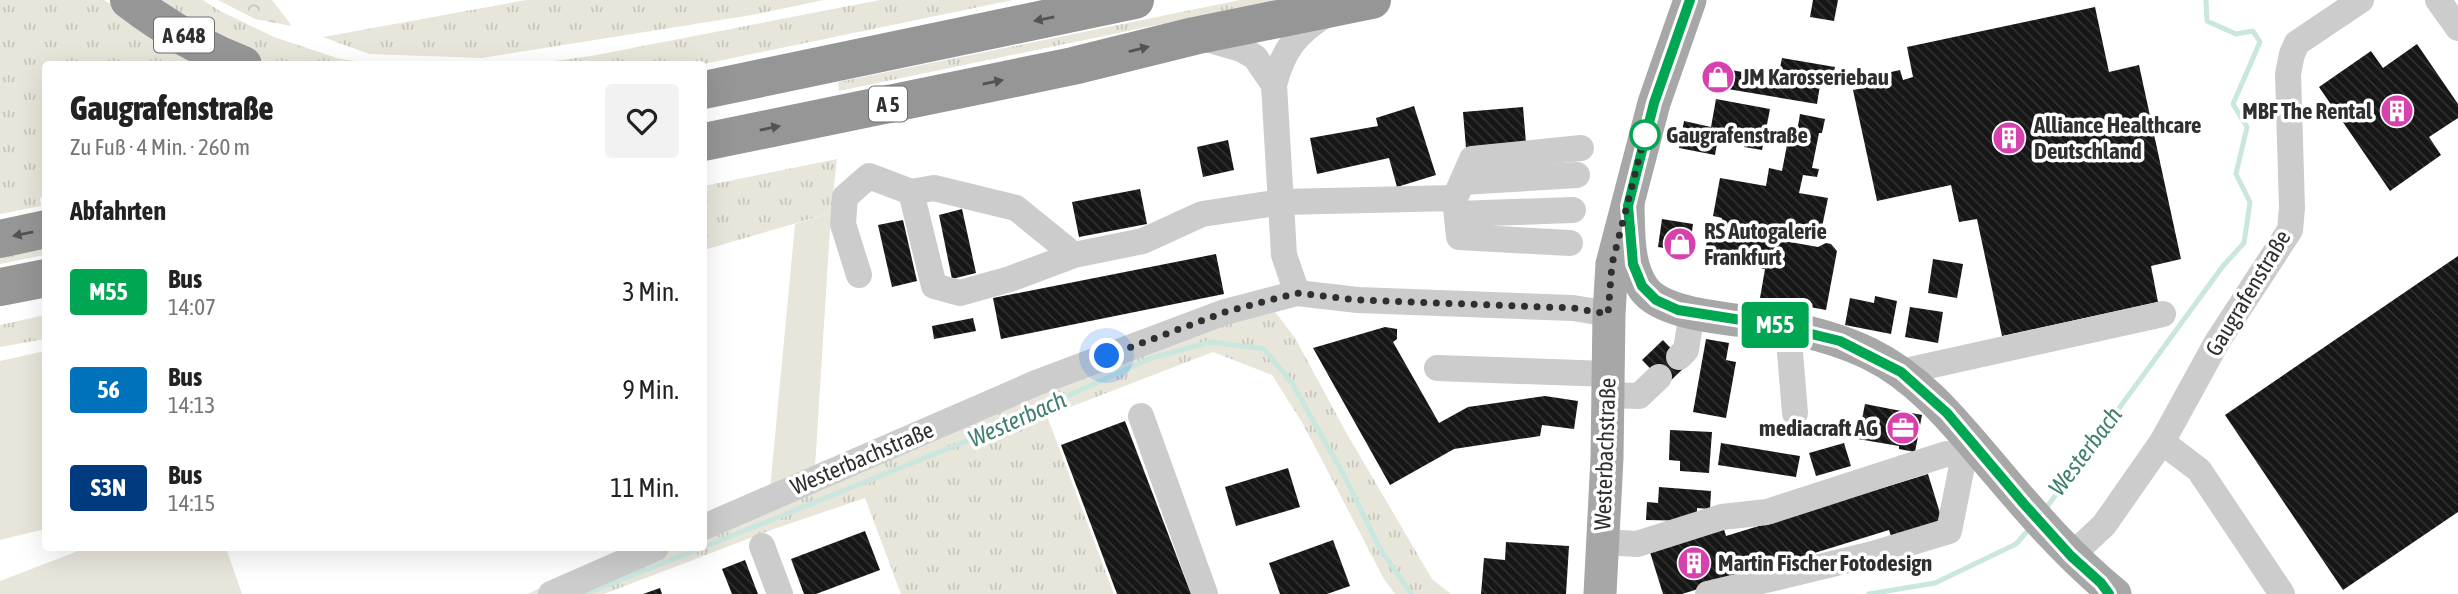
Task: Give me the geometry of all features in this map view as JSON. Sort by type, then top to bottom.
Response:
[{"type":"highway","name":"A 648","points":[[129,0],[153,18],[233,61]]},
{"type":"highway","name":"A 5","points":[[707,89],[1135,0]]},
{"type":"highway","name":"A 5","points":[[707,141],[1073,66],[1195,36],[1356,3]]},
{"type":"highway","points":[[0,239],[42,230]]},
{"type":"highway","points":[[0,287],[42,279]]},
{"type":"main road","name":"Westerbachstraße","points":[[1600,594],[1608,314],[1612,264],[1654,103],[1690,0]]},
{"type":"main road","points":[[1628,206],[1631,256],[1642,286],[1656,300],[1685,311],[1788,328],[1840,341],[1901,372],[1947,413],[1969,452],[2108,590]]},
{"type":"main road","points":[[1608,314],[1638,316],[1685,311]]},
{"type":"street","name":"Gaugrafenstraße","points":[[2071,556],[2104,525],[2162,442],[2217,342],[2290,230],[2292,208],[2288,74],[2292,54],[2297,43],[2361,0]]},
{"type":"street","points":[[2438,0],[2458,28]]},
{"type":"street","points":[[1297,293],[1283,255],[1274,85],[1280,63],[1294,40],[1310,24],[1356,3]]},
{"type":"street","points":[[1195,36],[1241,49],[1255,57],[1274,85]]},
{"type":"street","points":[[1570,243],[1459,237],[1458,198],[1472,159],[1581,148]]},
{"type":"street","points":[[1458,198],[1577,175]]},
{"type":"street","points":[[859,275],[843,224],[845,197],[870,176],[911,192],[934,188],[1016,208],[1074,255]]},
{"type":"street","points":[[911,192],[934,286],[960,293],[1010,279],[1074,255],[1143,240],[1202,214],[1282,202],[1458,198],[1573,210]]},
{"type":"street","name":"Westerbachstraße","points":[[707,526],[1036,383],[1225,312],[1297,293],[1358,300],[1573,308],[1608,314]]},
{"type":"street","points":[[1679,357],[1686,350],[1685,311]]},
{"type":"street","points":[[1901,372],[2163,314]]},
{"type":"street","points":[[1788,328],[1795,413]]},
{"type":"street","points":[[1437,369],[1608,385],[1639,396],[1658,377]]},
{"type":"street","points":[[1140,416],[1205,594]]},
{"type":"street","points":[[2162,442],[2199,470],[2282,594]]},
{"type":"street","points":[[1602,542],[1637,544],[1722,517],[1767,512],[1946,454],[1969,452],[1949,531],[1873,554],[1708,594]]},
{"type":"street","points":[[762,546],[780,594]]},
{"type":"street","points":[[551,594],[649,551]]},
{"type":"green space","points":[[0,0],[104,0],[203,61],[42,61],[41,206],[0,214]]},
{"type":"green space","points":[[148,0],[203,0],[274,37],[340,59],[356,61],[264,61]]},
{"type":"green space","points":[[218,0],[272,0],[292,26],[255,19]]},
{"type":"green space","points":[[526,0],[824,0],[752,15],[482,58],[369,54],[323,37]]},
{"type":"green space","points":[[880,0],[1013,0],[707,63],[707,61],[553,61],[591,56]]},
{"type":"green space","points":[[1240,0],[1277,0],[839,91],[838,82]]},
{"type":"green space","points":[[837,159],[831,213],[707,249],[707,185]]},
{"type":"green space","points":[[831,213],[815,468],[770,489],[795,224]]},
{"type":"green space","points":[[42,248],[42,256],[0,264],[0,256]]},
{"type":"green space","points":[[1269,304],[1295,338],[1347,434],[1432,579],[1451,594],[1395,594],[1384,579],[1303,424],[1272,375],[1213,352],[1047,416],[1114,594],[901,594],[865,498],[774,529],[604,594],[527,594],[627,551],[707,551],[707,517]]},
{"type":"green space","points":[[42,316],[42,340],[0,347],[0,325]]},
{"type":"green space","points":[[42,352],[42,530],[0,540],[0,361]]},
{"type":"green space","points":[[78,551],[227,551],[242,594],[0,594],[0,581]]},
{"type":"building","points":[[1813,0],[1838,0],[1834,21],[1810,17]]},
{"type":"building","name":"Alliance Healthcare Deutschland","points":[[2095,7],[2109,72],[2139,65],[2181,259],[2151,266],[2158,302],[2002,336],[1977,219],[1959,222],[1951,185],[1877,201],[1853,90],[1884,84],[1882,74],[1900,70],[1903,80],[1913,77],[1907,47]]},
{"type":"building","name":"MBF The Rental","points":[[2417,44],[2458,104],[2458,118],[2429,137],[2441,155],[2390,191],[2319,87],[2371,51],[2383,68]]},
{"type":"building","points":[[1782,58],[1835,67],[1831,87],[1820,85],[1817,104],[1704,85],[1707,66],[1778,78]]},
{"type":"building","points":[[1716,99],[1770,109],[1762,150],[1744,147],[1746,137],[1719,132],[1715,155],[1679,148],[1684,121],[1711,127]]},
{"type":"building","points":[[1414,106],[1436,175],[1397,187],[1389,158],[1317,174],[1310,138],[1378,126],[1376,118]]},
{"type":"building","points":[[1523,107],[1526,143],[1466,148],[1463,112]]},
{"type":"building","points":[[1800,114],[1825,119],[1822,133],[1819,133],[1812,168],[1819,169],[1817,177],[1803,175],[1799,193],[1828,198],[1822,227],[1811,225],[1810,234],[1793,231],[1790,242],[1818,247],[1826,243],[1831,244],[1837,251],[1826,310],[1760,298],[1765,269],[1704,257],[1708,235],[1719,237],[1722,218],[1713,216],[1720,178],[1766,186],[1769,168],[1782,171],[1791,124],[1798,126]]},
{"type":"building","points":[[1228,140],[1234,170],[1203,177],[1197,147]]},
{"type":"building","points":[[1140,189],[1147,224],[1079,237],[1072,202]]},
{"type":"building","points":[[962,209],[976,273],[952,279],[939,215]]},
{"type":"building","points":[[1662,219],[1693,224],[1689,252],[1658,247]]},
{"type":"building","points":[[903,220],[917,281],[892,287],[878,225]]},
{"type":"building","points":[[1216,254],[1224,294],[1001,339],[993,298]]},
{"type":"building","points":[[2458,256],[2458,512],[2343,590],[2225,415]]},
{"type":"building","points":[[1933,259],[1963,264],[1957,298],[1928,293]]},
{"type":"building","points":[[1875,296],[1897,301],[1891,334],[1845,325],[1850,298],[1874,303]]},
{"type":"building","points":[[1910,307],[1943,312],[1938,343],[1905,337]]},
{"type":"building","points":[[973,318],[976,331],[934,339],[932,326]]},
{"type":"building","points":[[1385,327],[1397,329],[1397,339],[1393,342],[1439,423],[1468,407],[1545,396],[1578,401],[1574,429],[1542,425],[1540,436],[1454,449],[1390,485],[1313,348]]},
{"type":"building","points":[[1706,339],[1729,343],[1726,360],[1736,362],[1726,418],[1693,412]]},
{"type":"building","points":[[1663,340],[1687,365],[1666,385],[1642,360]]},
{"type":"building","points":[[1865,404],[1922,415],[1915,452],[1899,449],[1899,446],[1858,439]]},
{"type":"building","points":[[1125,421],[1191,594],[1117,594],[1061,445]]},
{"type":"building","points":[[1670,430],[1712,432],[1709,473],[1680,471],[1680,461],[1669,460]]},
{"type":"building","points":[[1721,443],[1800,456],[1796,477],[1718,465]]},
{"type":"building","points":[[1844,443],[1851,466],[1816,476],[1809,453]]},
{"type":"building","points":[[1288,468],[1300,507],[1236,526],[1225,487]]},
{"type":"building","points":[[1928,474],[1943,523],[1892,539],[1889,530],[1682,594],[1663,594],[1649,549],[1723,526],[1726,536]]},
{"type":"building","points":[[1659,487],[1711,491],[1710,509],[1697,508],[1697,521],[1646,520],[1647,502],[1658,503]]},
{"type":"building","points":[[865,531],[880,570],[816,594],[804,594],[791,559]]},
{"type":"building","points":[[1333,540],[1350,586],[1327,594],[1280,594],[1269,563]]},
{"type":"building","points":[[1506,542],[1569,546],[1566,594],[1481,594],[1484,558],[1505,560]]},
{"type":"building","points":[[745,560],[758,594],[732,594],[722,569]]},
{"type":"building","points":[[660,588],[662,594],[643,594]]},
{"type":"waterway","points":[[2044,511],[2223,266],[2244,243],[2250,202],[2236,174],[2247,127],[2233,104],[2260,42],[2253,31],[2236,34],[2207,21],[2206,0]]},
{"type":"waterway","name":"Westerbach","points":[[707,546],[984,434],[1151,358],[1211,342],[1264,349],[1292,383],[1346,479],[1379,547],[1411,594]]},
{"type":"waterway","name":"Westerbach","points":[[1869,594],[1935,583],[2016,544],[2031,527]]},
{"type":"waterway","name":"Westerbach","points":[[585,594],[693,551]]},
{"type":"bus line","name":"M55","points":[[1690,0],[1654,103],[1628,206],[1630,247],[1633,264],[1642,286],[1656,300],[1678,310],[1779,326],[1840,341],[1901,372],[1947,413],[2024,504],[2109,594]]},
{"type":"place","name":"JM Karosseriebau","points":[[1718,77]]},
{"type":"place","name":"MBF The Rental","points":[[2397,111]]},
{"type":"place","name":"Gaugrafenstraße","points":[[1645,135]]},
{"type":"place","name":"Alliance Healthcare Deutschland","points":[[2009,138]]},
{"type":"place","name":"RS Autogalerie Frankfurt","points":[[1680,244]]},
{"type":"place","name":"mediacraft AG","points":[[1903,428]]},
{"type":"place","name":"Martin Fischer Fotodesign","points":[[1694,563]]},
{"type":"route","points":[[1107,356],[1225,312],[1297,293],[1358,300],[1573,308],[1608,314],[1612,264],[1645,135]]}]
